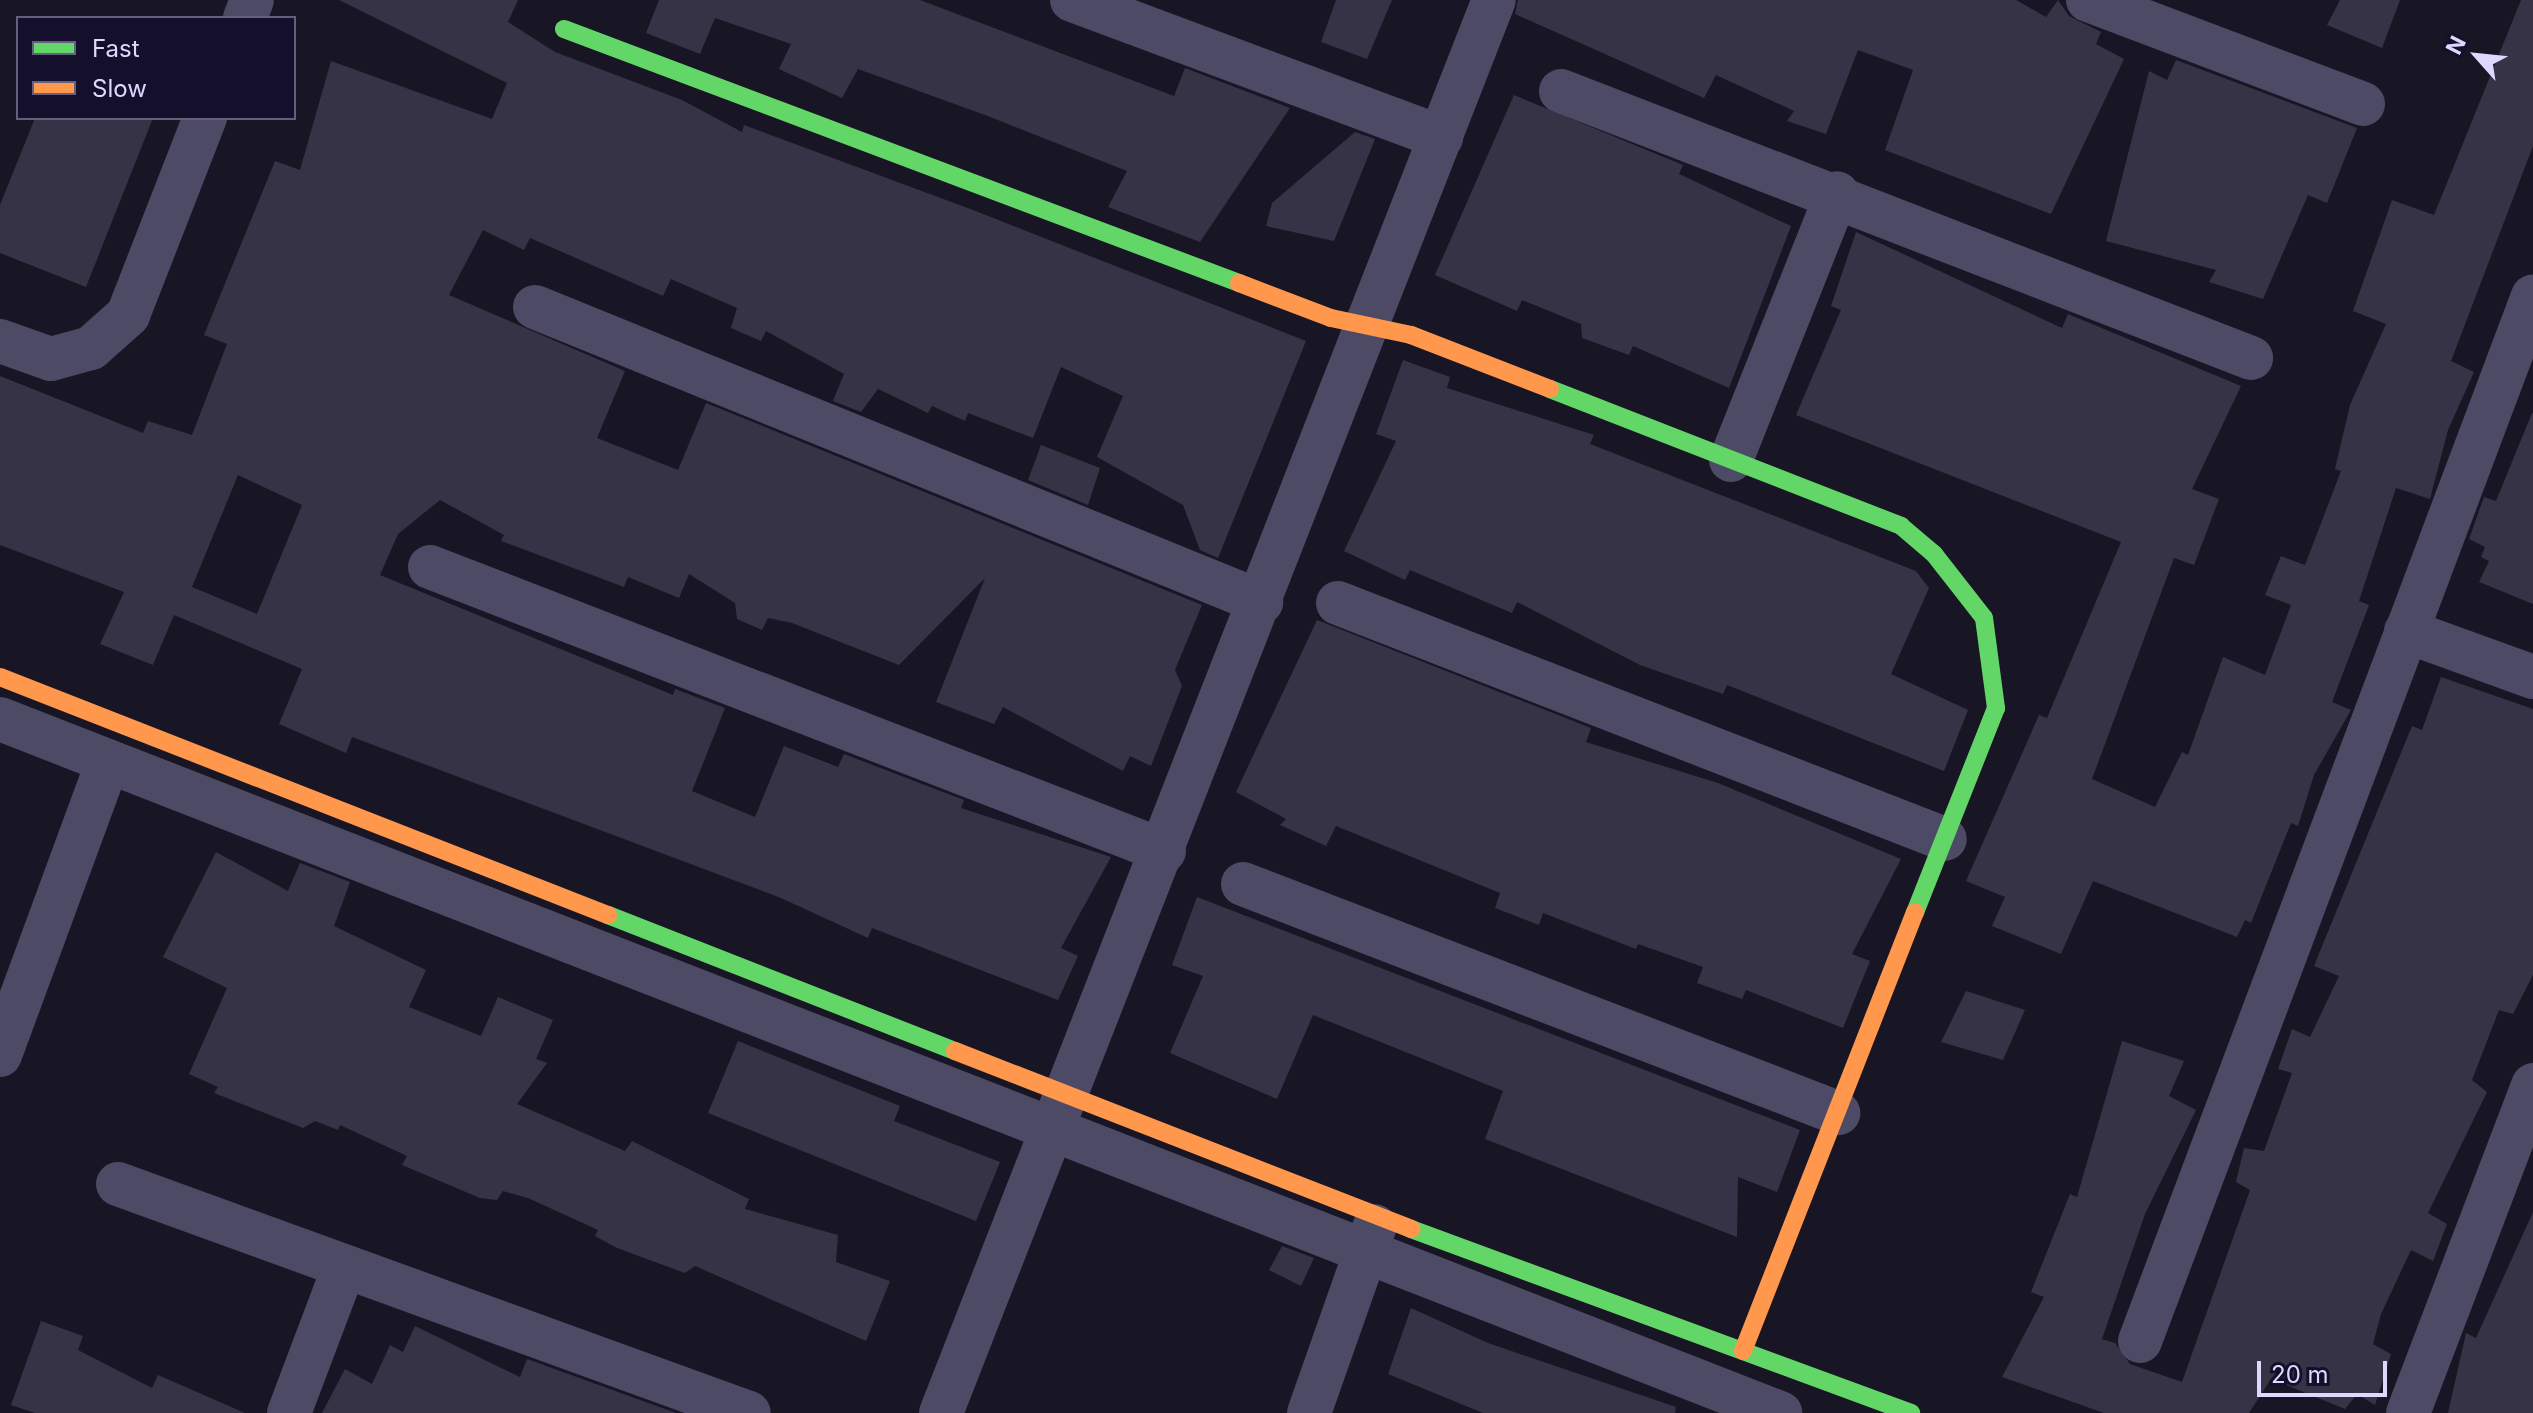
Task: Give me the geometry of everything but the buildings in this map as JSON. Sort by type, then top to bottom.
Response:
[{"type":"street","points":[[1072,0],[1441,137]]},
{"type":"street","points":[[941,1413],[1371,326],[1494,0]]},
{"type":"street","points":[[2088,0],[2363,104]]},
{"type":"street","points":[[564,29],[1331,318],[1411,335],[1901,526],[1934,554],[1984,618],[1996,708],[1743,1351]]},
{"type":"street","points":[[1561,91],[1837,193],[2251,358]]},
{"type":"street","points":[[0,341],[51,359],[91,348],[128,315],[204,120]]},
{"type":"street","points":[[1731,460],[1837,193]]},
{"type":"street","points":[[2140,1341],[2533,296]]},
{"type":"street","points":[[535,307],[1261,602]]},
{"type":"street","points":[[430,567],[1164,851]]},
{"type":"street","points":[[1338,603],[1945,839]]},
{"type":"street","points":[[2406,631],[2533,677]]},
{"type":"street","points":[[0,677],[1372,1235],[1780,1413]]},
{"type":"street","points":[[0,719],[1060,1109]]},
{"type":"street","points":[[0,1055],[108,761]]},
{"type":"street","points":[[1243,884],[1838,1113]]},
{"type":"street","points":[[2408,1413],[2533,1085]]},
{"type":"street","points":[[118,1184],[698,1405],[749,1413]]},
{"type":"street","points":[[1372,1235],[1743,1351],[1888,1409]]},
{"type":"street","points":[[1322,1409],[1372,1235]]},
{"type":"street","points":[[289,1413],[343,1270]]},
{"type":"traffic: fast","points":[[564,29],[1239,283]]},
{"type":"traffic: fast","points":[[1550,389],[1901,526],[1934,554],[1984,618],[1996,708],[1915,913]]},
{"type":"traffic: fast","points":[[608,915],[955,1051]]},
{"type":"traffic: fast","points":[[1411,1229],[1911,1413]]},
{"type":"traffic: slow","points":[[1239,283],[1331,318],[1411,335],[1550,389]]},
{"type":"traffic: slow","points":[[0,677],[608,915]]},
{"type":"traffic: slow","points":[[1743,1351],[1915,913]]},
{"type":"traffic: slow","points":[[955,1051],[1411,1229]]}]
